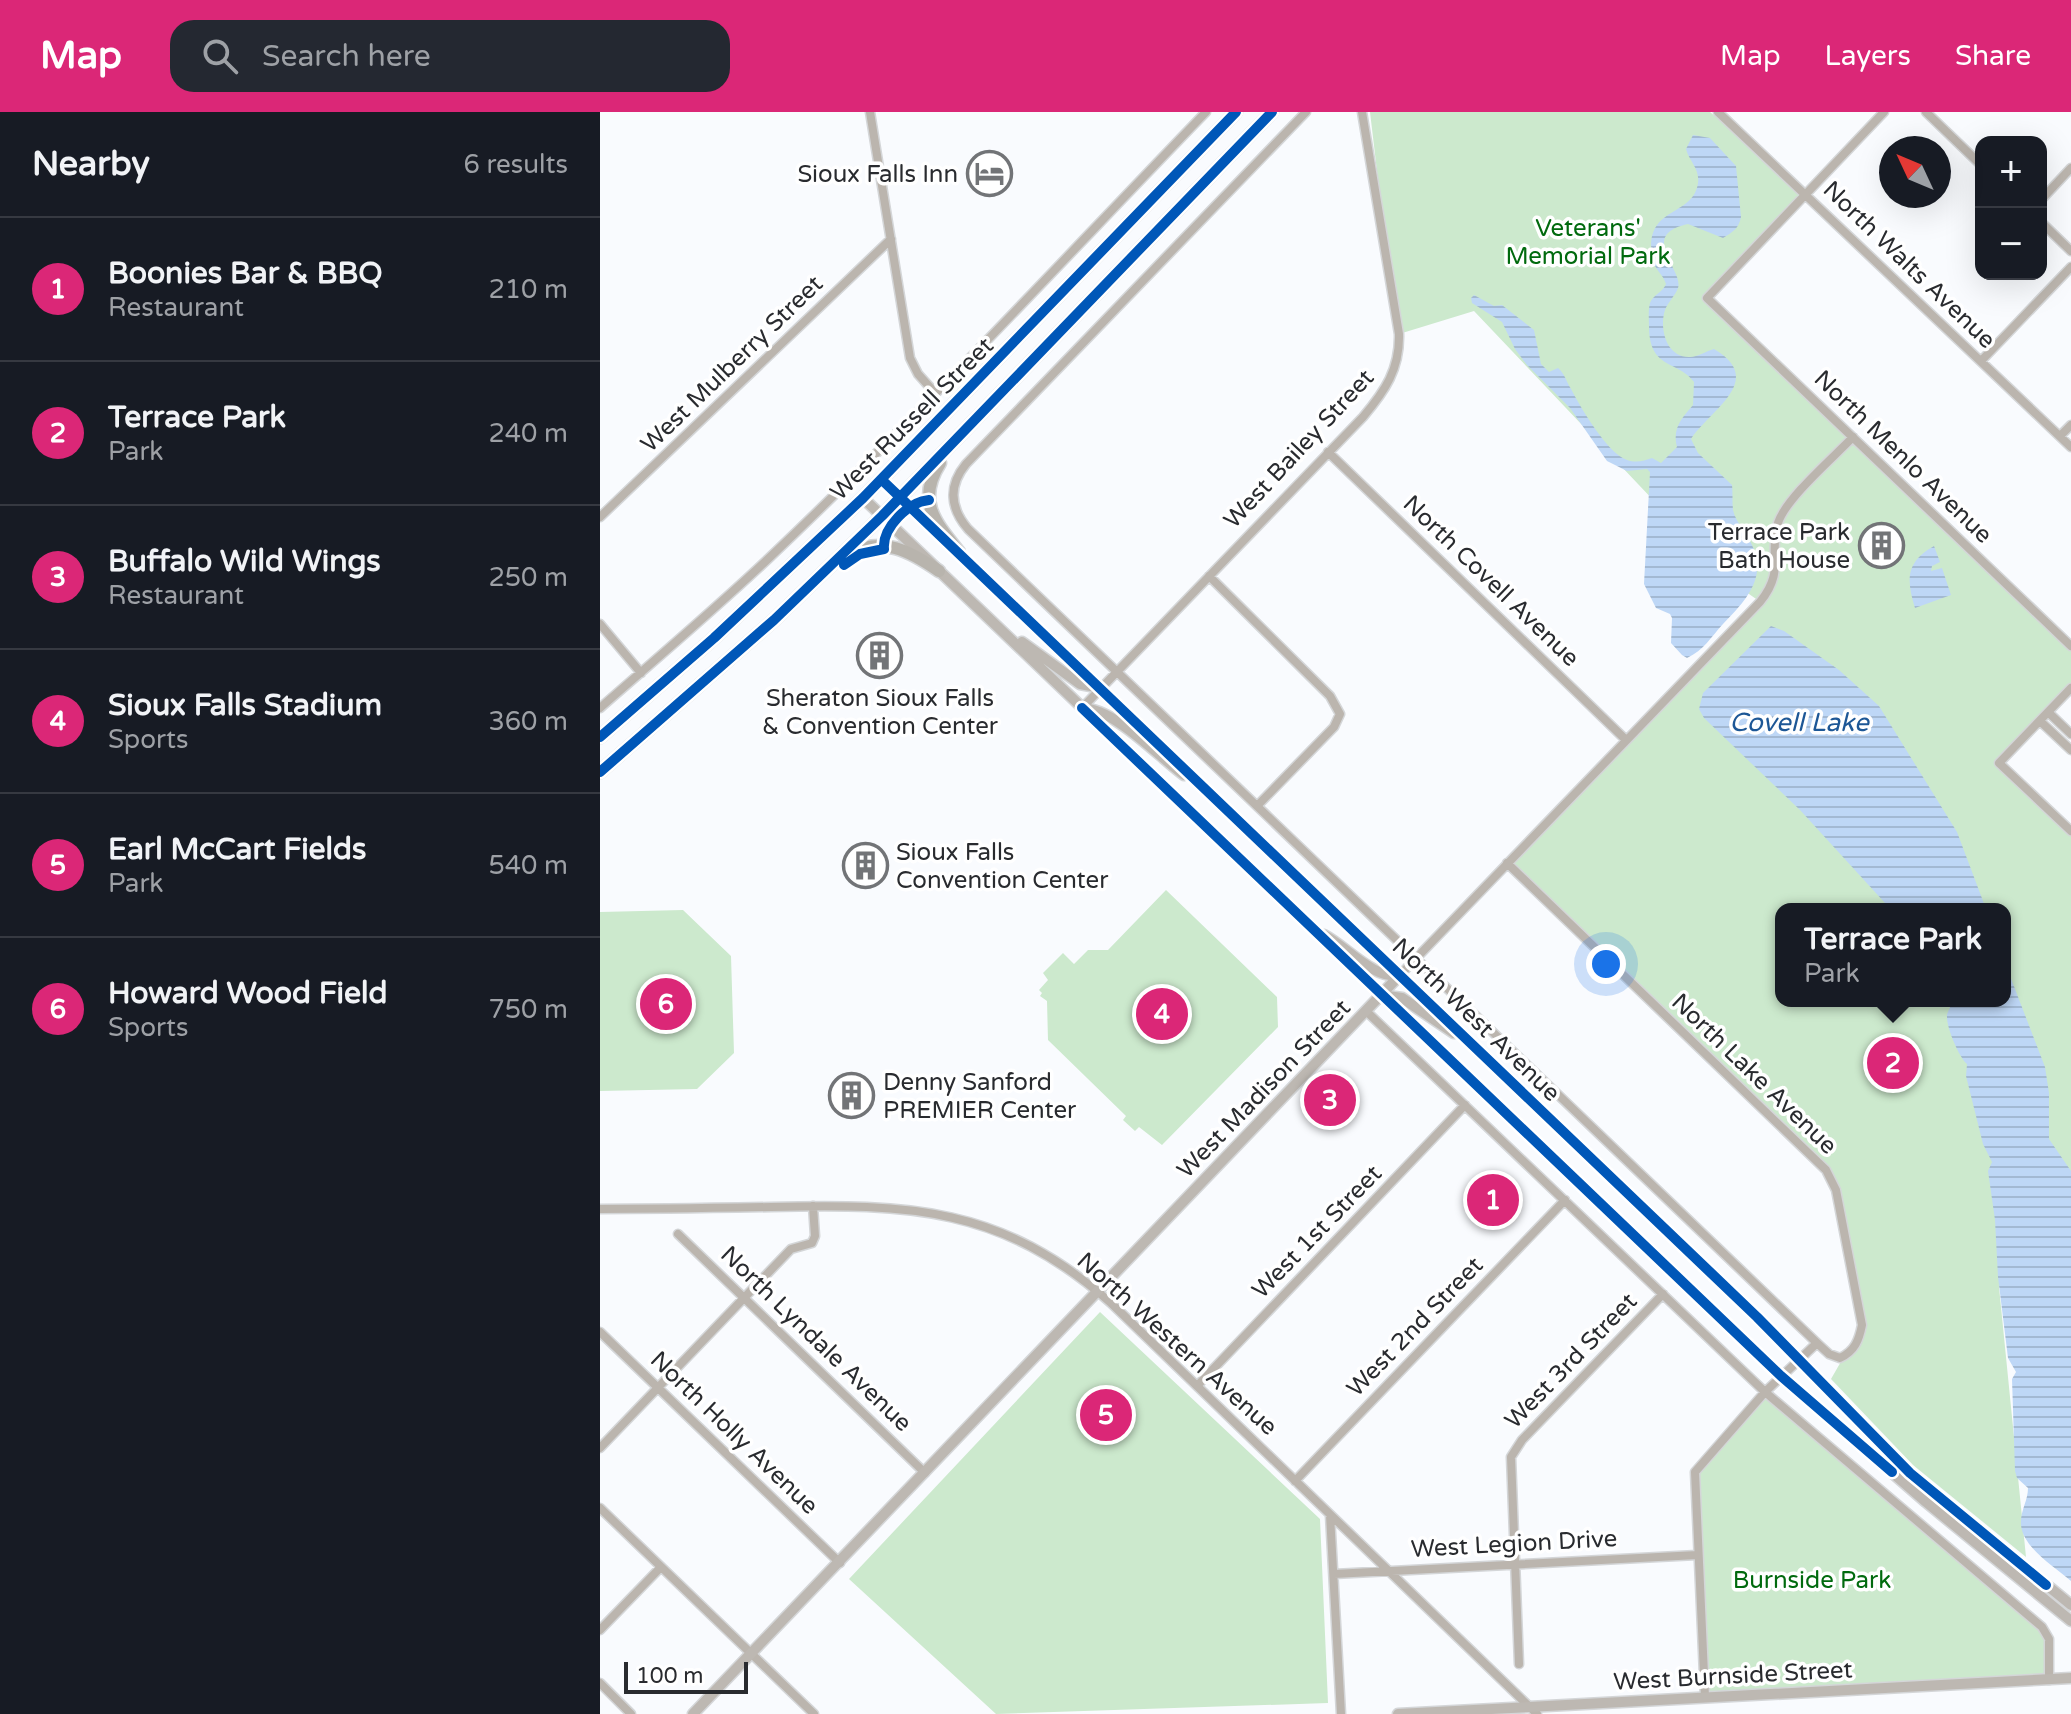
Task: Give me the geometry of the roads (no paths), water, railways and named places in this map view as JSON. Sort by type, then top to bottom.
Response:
[{"type":"highway","name":"West Russell Street","points":[[600,737],[734,620],[882,480],[1236,112]]},
{"type":"highway","name":"West Russell Street","points":[[600,772],[754,638],[901,498],[1272,112]]},
{"type":"highway","points":[[959,552],[932,517],[930,485],[939,464],[974,423]]},
{"type":"highway","points":[[829,567],[860,549],[883,545],[906,550],[939,571]]},
{"type":"main road","name":"North West Avenue","points":[[882,480],[1799,1359],[1910,1473],[2071,1605]]},
{"type":"main road","name":"North West Avenue","points":[[863,498],[1781,1376],[1926,1502],[2071,1621]]},
{"type":"main road","points":[[1009,637],[1025,644],[1080,684],[1101,688]]},
{"type":"main road","points":[[1082,708],[1098,709],[1112,716],[1174,768],[1206,789]]},
{"type":"main road","points":[[1312,928],[1380,972],[1400,975]]},
{"type":"main road","name":"West Madison Street","points":[[693,1714],[1400,975]]},
{"type":"main road","points":[[1381,995],[1402,998],[1467,1039]]},
{"type":"main road","name":"West Burnside Street","points":[[1398,1714],[1534,1711],[1589,1704],[2071,1678]]},
{"type":"street","points":[[870,112],[910,358],[918,374],[935,393]]},
{"type":"street","name":"West Russell Street","points":[[600,708],[768,559],[935,393],[1206,112]]},
{"type":"street","name":"North West Avenue","points":[[1306,112],[966,464],[956,479],[952,496],[957,514],[968,529],[1817,1343]]},
{"type":"street","name":"West Bailey Street","points":[[1082,708],[1328,452],[1382,394],[1392,378],[1400,351],[1399,334],[1362,112]]},
{"type":"street","name":"North Walts Avenue","points":[[1718,112],[2071,447]]},
{"type":"street","points":[[1806,194],[1884,112]]},
{"type":"street","points":[[1926,112],[1975,159]]},
{"type":"street","points":[[2047,194],[2071,168]]},
{"type":"street","name":"North Menlo Avenue","points":[[1806,194],[1707,298],[2071,646]]},
{"type":"street","points":[[2047,228],[2071,251]]},
{"type":"street","name":"West Mulberry Street","points":[[600,517],[891,239]]},
{"type":"street","points":[[1077,246],[1093,261]]},
{"type":"street","points":[[1981,361],[2071,267]]},
{"type":"street","points":[[2060,436],[2071,425]]},
{"type":"street","name":"West Madison Street","points":[[1400,975],[1769,591],[1776,568],[1776,532],[1783,513],[1853,437]]},
{"type":"street","name":"North Covell Avenue","points":[[1328,452],[1626,740]]},
{"type":"street","points":[[1209,576],[1330,696],[1340,714],[1334,727],[1257,806]]},
{"type":"street","points":[[600,624],[641,673]]},
{"type":"street","points":[[2071,688],[1999,763],[2071,831]]},
{"type":"street","points":[[2048,712],[2071,734]]},
{"type":"street","points":[[2040,721],[2071,750]]},
{"type":"street","name":"North Lake Avenue","points":[[1507,863],[1830,1175],[1836,1190],[1862,1325],[1859,1341],[1840,1358],[1829,1354],[1817,1343]]},
{"type":"street","points":[[1366,1011],[1765,1392],[2042,1627],[2049,1639],[2049,1680]]},
{"type":"street","name":"West 1st Street","points":[[1197,1386],[1465,1105]]},
{"type":"street","name":"West 2nd Street","points":[[1295,1481],[1565,1200]]},
{"type":"street","points":[[600,1448],[791,1249],[812,1243],[815,1236],[813,1206]]},
{"type":"street","name":"North Western Avenue","points":[[600,1209],[887,1206],[958,1217],[1034,1248],[1097,1291],[1534,1711]]},
{"type":"street","name":"North Lyndale Avenue","points":[[678,1234],[925,1473]]},
{"type":"street","name":"West 3rd Street","points":[[1515,1564],[1511,1457],[1522,1440],[1663,1294]]},
{"type":"street","name":"North Holly Avenue","points":[[600,1332],[840,1563]]},
{"type":"street","points":[[1705,1697],[1695,1472],[1765,1392],[1817,1343]]},
{"type":"street","points":[[600,1508],[814,1714]]},
{"type":"street","points":[[1330,1515],[1341,1714]]},
{"type":"street","name":"West Legion Drive","points":[[1334,1574],[1697,1555]]},
{"type":"street","points":[[1515,1564],[1519,1664]]},
{"type":"street","points":[[600,1630],[661,1567]]},
{"type":"street","points":[[600,1683],[631,1714]]},
{"type":"street","points":[[1569,1714],[1589,1704]]},
{"type":"water","name":"Covell Lake","points":[[1693,135],[1710,138],[1736,166],[1741,217],[1735,229],[1723,238],[1688,224],[1673,229],[1666,236],[1666,253],[1678,288],[1665,310],[1664,333],[1675,353],[1693,357],[1714,349],[1729,361],[1735,372],[1730,395],[1691,439],[1698,453],[1732,485],[1734,515],[1751,543],[1757,567],[1756,578],[1746,597],[1707,643],[1687,658],[1671,643],[1670,614],[1656,608],[1644,584],[1650,472],[1647,469],[1627,471],[1607,461],[1570,408],[1527,365],[1502,322],[1472,303],[1471,298],[1474,295],[1494,306],[1502,305],[1534,330],[1541,364],[1549,372],[1560,370],[1595,429],[1619,456],[1634,461],[1652,458],[1661,463],[1677,447],[1677,429],[1693,405],[1694,382],[1659,358],[1654,351],[1650,303],[1666,284],[1653,261],[1651,240],[1662,220],[1688,202],[1694,194],[1698,183],[1697,173],[1686,149]]},
{"type":"water","points":[[1934,546],[1940,562],[1932,566],[1931,571],[1942,568],[1951,595],[1915,608],[1910,588],[1913,565]]},
{"type":"water","name":"Covell Lake","points":[[1771,626],[1784,631],[1839,670],[1879,706],[1957,832],[1984,903],[1885,903],[1800,810],[1704,718],[1699,709],[1703,693]]},
{"type":"water","points":[[2011,979],[2045,1067],[2049,1093],[2049,1139],[2071,1171],[2071,1581],[2033,1549],[2021,1525],[2028,1488],[2017,1478],[2015,1471],[2012,1379],[2016,1372],[2008,1358],[1998,1277],[1988,1171],[1992,1162],[1983,1144],[1966,1076],[1967,1064],[1954,1041],[1947,1014],[1950,1007],[2011,1007]]},
{"type":"place","name":"Sioux Falls Inn","points":[[989,174]]},
{"type":"place","name":"Terrace Park Bath House","points":[[1881,546]]},
{"type":"place","name":"Sheraton Sioux Falls & Convention Center","points":[[880,656]]},
{"type":"place","name":"Sioux Falls Convention Center","points":[[865,866]]},
{"type":"place","name":"Howard Wood Field","points":[[666,1004]]},
{"type":"place","name":"Sioux Falls Stadium","points":[[1162,1014]]},
{"type":"place","name":"Terrace Park","points":[[1893,1063]]},
{"type":"place","name":"Denny Sanford PREMIER Center","points":[[852,1096]]},
{"type":"place","name":"Buffalo Wild Wings","points":[[1330,1100]]},
{"type":"place","name":"Boonies Bar & BBQ","points":[[1493,1200]]},
{"type":"place","name":"Earl McCart Fields","points":[[1106,1415]]},
{"type":"park label","name":"Veterans' Memorial Park","points":[[1588,242]]},
{"type":"park label","name":"Burnside Park","points":[[1812,1580]]}]
